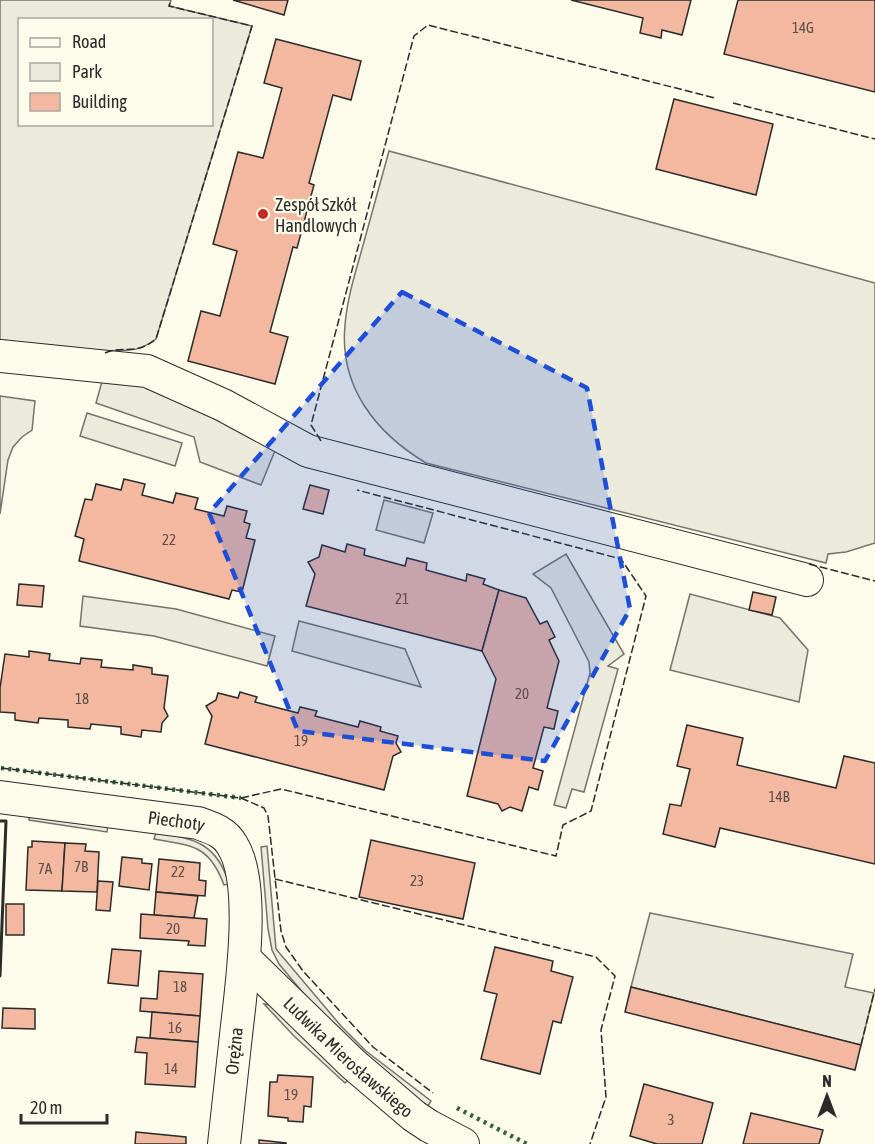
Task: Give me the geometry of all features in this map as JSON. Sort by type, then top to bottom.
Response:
[{"type":"street","points":[[0,356],[147,371],[223,405],[308,451],[807,580]]},
{"type":"street","name":"Piechoty","points":[[0,797],[198,823],[214,828],[224,835],[237,854],[243,874],[244,958]]},
{"type":"street","name":"Orężna","points":[[224,1144],[244,958]]},
{"type":"street","name":"Ludwika Mierosławskiego","points":[[244,958],[353,1064],[414,1116],[464,1144]]},
{"type":"highlighted area","points":[[402,292],[587,388],[630,609],[545,761],[298,731],[209,513]]},
{"type":"green space","points":[[0,0],[171,0],[169,6],[252,26],[156,339],[137,349],[105,353],[0,344]]},
{"type":"green space","points":[[389,151],[875,283],[875,543],[846,552],[828,554],[826,563],[426,463],[391,438],[364,406],[348,368],[345,347],[349,296]]},
{"type":"green space","points":[[299,621],[405,649],[421,687],[292,651]]},
{"type":"green space","points":[[29,815],[108,824],[107,832],[29,820]]},
{"type":"green space","points":[[156,832],[182,837],[203,845],[218,860],[229,884],[224,885],[206,855],[189,846],[154,839]]},
{"type":"green space","points":[[267,846],[276,949],[341,1026],[366,1051],[431,1101],[428,1106],[401,1088],[319,1012],[279,964],[272,950],[268,929],[261,847]]},
{"type":"green space","points":[[264,1004],[270,1005],[349,1079],[345,1083],[294,1036]]},
{"type":"shaded area","points":[[106,367],[281,436],[261,485],[200,462],[194,437],[96,403]]},
{"type":"shaded area","points":[[0,396],[35,401],[32,430],[13,447],[8,460],[0,514]]},
{"type":"shaded area","points":[[87,413],[182,443],[175,466],[80,436]]},
{"type":"shaded area","points":[[384,500],[433,513],[424,543],[376,530]]},
{"type":"shaded area","points":[[566,554],[624,654],[608,666],[618,669],[584,792],[572,789],[566,808],[554,805],[590,673],[589,662],[551,588],[533,574]]},
{"type":"shaded area","points":[[690,594],[780,618],[808,650],[799,702],[670,670]]},
{"type":"shaded area","points":[[83,596],[176,609],[275,636],[267,666],[154,636],[80,626]]},
{"type":"shaded area","points":[[650,913],[853,954],[845,987],[874,993],[861,1045],[631,987]]},
{"type":"building","points":[[233,0],[288,0],[284,15]]},
{"type":"building","points":[[571,0],[691,0],[682,35],[662,30],[661,38],[640,33],[643,18]]},
{"type":"building","points":[[738,0],[875,0],[875,92],[724,54]]},
{"type":"building","name":"Zespół Szkół Handlowych","points":[[276,39],[361,61],[351,100],[333,95],[309,183],[314,185],[297,248],[293,247],[270,332],[288,337],[275,384],[188,361],[201,311],[220,316],[237,251],[213,244],[238,152],[263,158],[282,88],[264,83]]},
{"type":"building","points":[[674,99],[773,124],[756,195],[656,169]]},
{"type":"building","points":[[124,479],[145,484],[142,495],[173,503],[176,493],[198,498],[195,509],[224,516],[227,506],[247,511],[244,522],[250,524],[246,538],[255,540],[242,592],[232,590],[229,599],[79,561],[84,539],[75,536],[85,499],[92,500],[96,484],[121,490]]},
{"type":"building","points":[[310,485],[329,490],[323,514],[303,509]]},
{"type":"building","points":[[347,544],[365,549],[364,555],[405,566],[407,558],[427,563],[426,570],[466,581],[467,574],[485,579],[483,584],[499,590],[482,651],[306,606],[315,574],[308,562],[319,557],[322,545],[345,552]]},
{"type":"building","points":[[19,584],[44,586],[42,607],[17,605]]},
{"type":"building","points":[[499,590],[526,598],[540,624],[547,621],[555,637],[549,640],[559,661],[547,708],[558,711],[554,729],[544,727],[533,768],[543,771],[538,790],[529,787],[522,811],[510,807],[502,811],[498,804],[467,796],[496,679],[482,651]]},
{"type":"building","points":[[753,592],[776,597],[772,615],[749,610]]},
{"type":"building","points":[[29,651],[50,654],[49,660],[80,664],[81,658],[102,660],[101,667],[133,670],[133,665],[152,668],[152,674],[168,676],[164,708],[168,716],[162,723],[161,732],[142,730],[141,737],[121,734],[121,727],[91,724],[90,729],[68,727],[68,720],[39,718],[38,723],[15,720],[15,713],[0,712],[0,688],[5,654],[29,657]]},
{"type":"building","points":[[240,692],[257,697],[255,702],[298,713],[300,707],[317,711],[315,716],[358,727],[360,721],[381,727],[380,731],[398,736],[396,743],[401,752],[393,756],[384,790],[205,744],[212,716],[206,706],[216,700],[218,693],[238,698]]},
{"type":"building","points":[[687,725],[743,738],[737,765],[836,788],[844,756],[875,763],[875,864],[720,828],[715,847],[663,834],[670,804],[681,806],[690,769],[677,766]]},
{"type":"building","points":[[371,840],[475,863],[463,919],[359,897]]},
{"type":"building","points":[[32,841],[65,843],[62,891],[26,890],[28,847],[32,847]]},
{"type":"building","points":[[65,843],[86,844],[85,851],[99,852],[97,892],[62,891]]},
{"type":"building","points":[[122,857],[142,859],[142,863],[152,864],[149,890],[119,886]]},
{"type":"building","points":[[159,859],[200,863],[199,880],[206,881],[205,896],[156,892]]},
{"type":"building","points":[[98,881],[113,882],[110,911],[96,910]]},
{"type":"building","points":[[156,892],[198,896],[194,918],[154,915]]},
{"type":"building","points":[[6,904],[24,904],[24,935],[6,935]]},
{"type":"building","points":[[141,914],[207,919],[205,946],[188,945],[189,941],[140,938]]},
{"type":"building","points":[[495,947],[553,961],[551,971],[573,977],[561,1023],[553,1021],[540,1074],[481,1059],[497,994],[484,991]]},
{"type":"building","points":[[112,949],[141,951],[138,986],[108,983]]},
{"type":"building","points":[[159,971],[203,974],[200,1016],[140,1011],[141,998],[157,999]]},
{"type":"building","points":[[631,987],[861,1045],[855,1070],[625,1012]]},
{"type":"building","points":[[3,1008],[35,1009],[35,1029],[2,1028]]},
{"type":"building","points":[[152,1012],[200,1016],[198,1042],[150,1038]]},
{"type":"building","points":[[137,1037],[198,1042],[195,1087],[145,1084],[147,1053],[135,1052]]},
{"type":"building","points":[[278,1075],[313,1077],[311,1107],[304,1106],[303,1122],[268,1116],[270,1082],[277,1082]]},
{"type":"building","points":[[644,1084],[713,1103],[702,1144],[657,1144],[630,1136]]},
{"type":"building","points":[[751,1113],[823,1130],[819,1144],[743,1144]]},
{"type":"building","points":[[136,1132],[186,1137],[186,1144],[135,1144]]},
{"type":"building","points":[[259,1140],[286,1143],[286,1144],[259,1144]]},
{"type":"hedge","points":[[1,768],[241,798]]},
{"type":"hedge","points":[[457,1108],[527,1144]]},
{"type":"fence","points":[[105,353],[135,349],[156,339],[252,26],[169,6],[171,0]]},
{"type":"fence","points":[[321,441],[311,425],[414,36],[428,25],[715,98]]},
{"type":"fence","points":[[733,103],[875,139]]},
{"type":"fence","points":[[1,768],[241,798],[281,789],[556,856],[563,825],[591,811],[646,596],[621,559],[357,490]]},
{"type":"fence","points":[[809,564],[875,581]]},
{"type":"fence","points":[[241,798],[264,808],[268,816],[281,931],[286,947],[303,971],[373,1047],[433,1093]]},
{"type":"fence","points":[[275,879],[596,957],[615,976],[601,1030],[606,1097],[590,1144]]},
{"type":"fence","points":[[861,1045],[875,989]]},
{"type":"wall","points":[[0,821],[6,821],[0,976]]},
{"type":"place","name":"Zespół Szkół Handlowych","points":[[263,214]]}]
